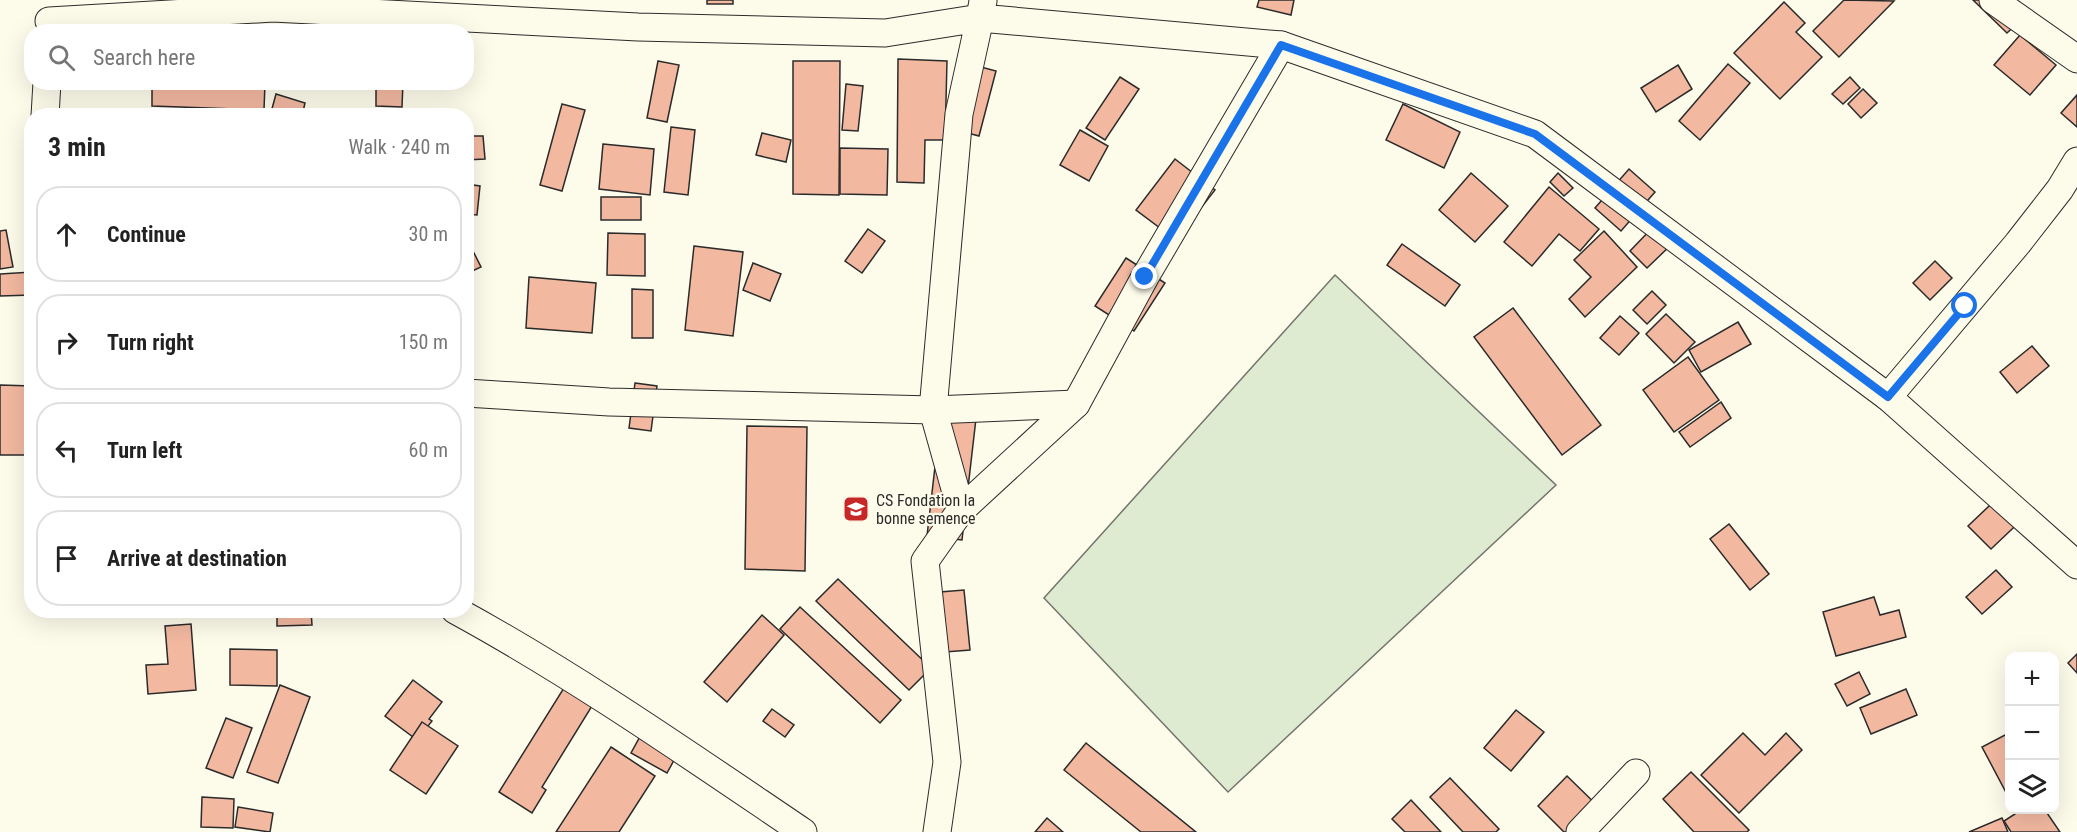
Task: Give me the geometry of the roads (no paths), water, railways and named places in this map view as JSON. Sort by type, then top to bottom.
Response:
[{"type":"street","points":[[1993,0],[2077,59]]},
{"type":"street","points":[[49,18],[273,8],[638,27],[885,33],[982,9],[1281,45],[1535,134],[1888,397],[2077,565]]},
{"type":"street","points":[[961,510],[933,410],[958,114],[982,9]]},
{"type":"street","points":[[937,832],[947,762],[925,561],[961,510],[1076,404],[1145,277],[1281,45]]},
{"type":"street","points":[[45,108],[46,90]]},
{"type":"street","points":[[1888,397],[2018,243],[2060,189],[2077,162]]},
{"type":"street","points":[[474,394],[609,402],[933,410],[1076,404]]},
{"type":"street","points":[[469,618],[511,641],[711,770],[802,832]]},
{"type":"street","points":[[1580,832],[1636,773]]},
{"type":"place","name":"CS Fondation la bonne semence","points":[[856,509]]}]
